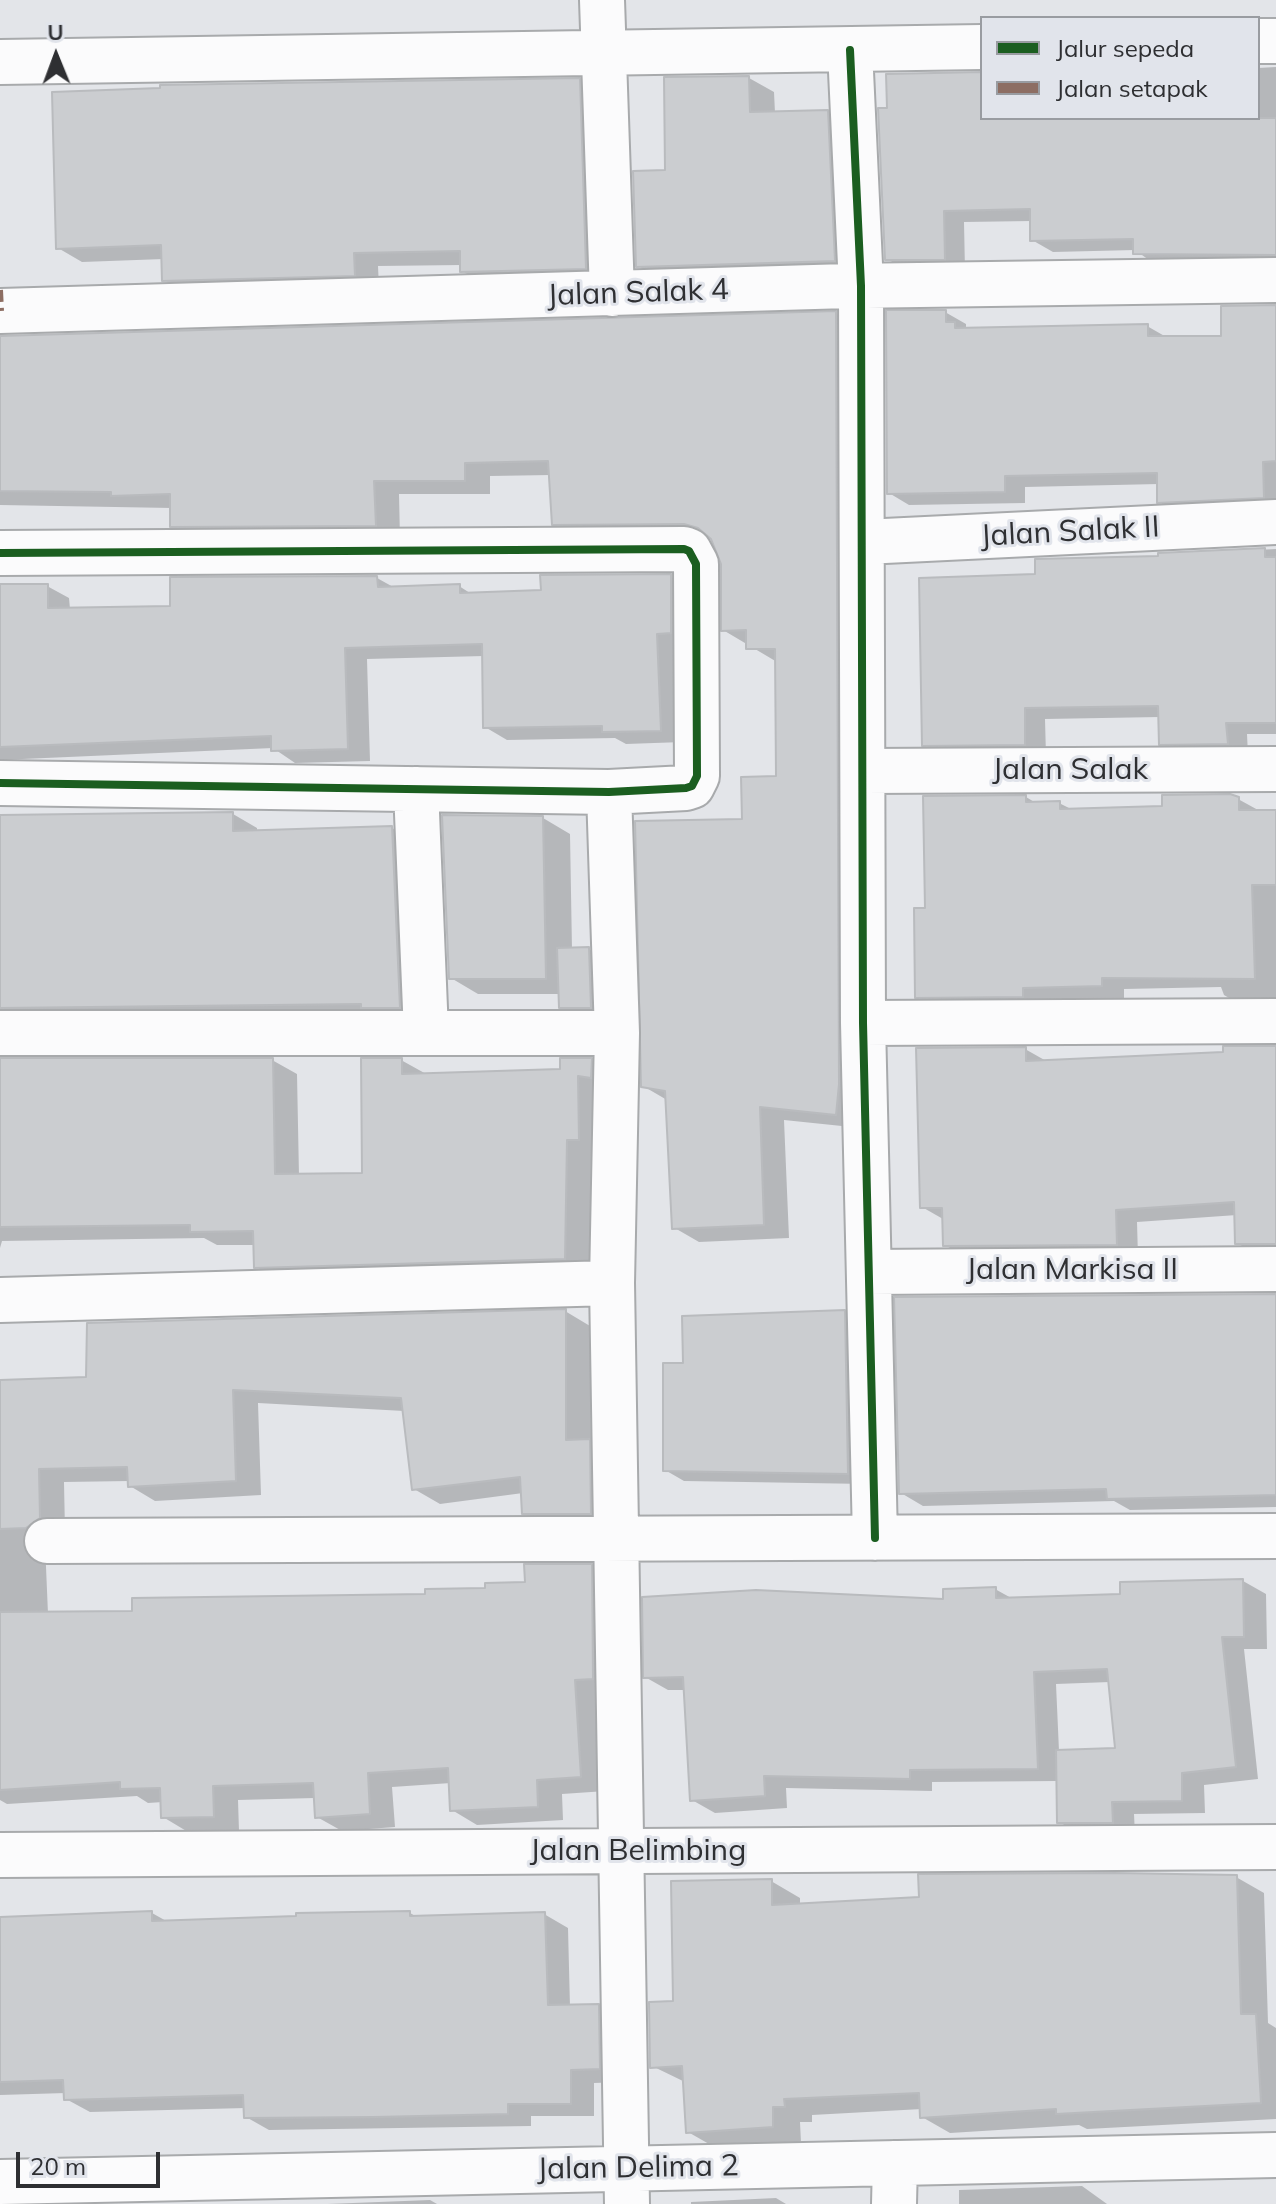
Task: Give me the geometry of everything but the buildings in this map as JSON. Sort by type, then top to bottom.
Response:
[{"type":"street","points":[[602,0],[612,294]]},
{"type":"street","points":[[0,62],[980,47]]},
{"type":"street","points":[[850,50],[861,286],[865,771],[863,1023],[875,1538]]},
{"type":"street","name":"Jalan Salak 4","points":[[0,311],[861,286],[1276,280]]},
{"type":"street","points":[[0,290],[0,311]]},
{"type":"street","name":"Jalan Salak II","points":[[864,542],[1276,522]]},
{"type":"street","points":[[0,553],[674,547],[689,551],[696,564],[695,782],[681,789],[609,792],[0,783]]},
{"type":"street","name":"Jalan Salak","points":[[865,771],[1276,769]]},
{"type":"street","points":[[416,789],[426,1033]]},
{"type":"street","points":[[609,792],[617,1033],[612,1283],[626,2186]]},
{"type":"street","points":[[863,1023],[1276,1021]]},
{"type":"street","points":[[0,1033],[617,1033]]},
{"type":"street","name":"Jalan Markisa II","points":[[869,1272],[1276,1269]]},
{"type":"street","points":[[0,1300],[612,1283]]},
{"type":"street","points":[[47,1541],[1276,1536]]},
{"type":"street","name":"Jalan Belimbing","points":[[0,1855],[1276,1847]]},
{"type":"street","name":"Jalan Delima 2","points":[[0,2182],[626,2186],[894,2184],[1276,2155]]},
{"type":"marked path","points":[[0,290],[1,311]]},
{"type":"cycle path","points":[[850,50],[861,286],[863,1023],[875,1538]]},
{"type":"cycle path","points":[[0,553],[684,549],[689,551],[696,564],[697,776],[692,786],[686,788],[609,792],[0,783]]}]
